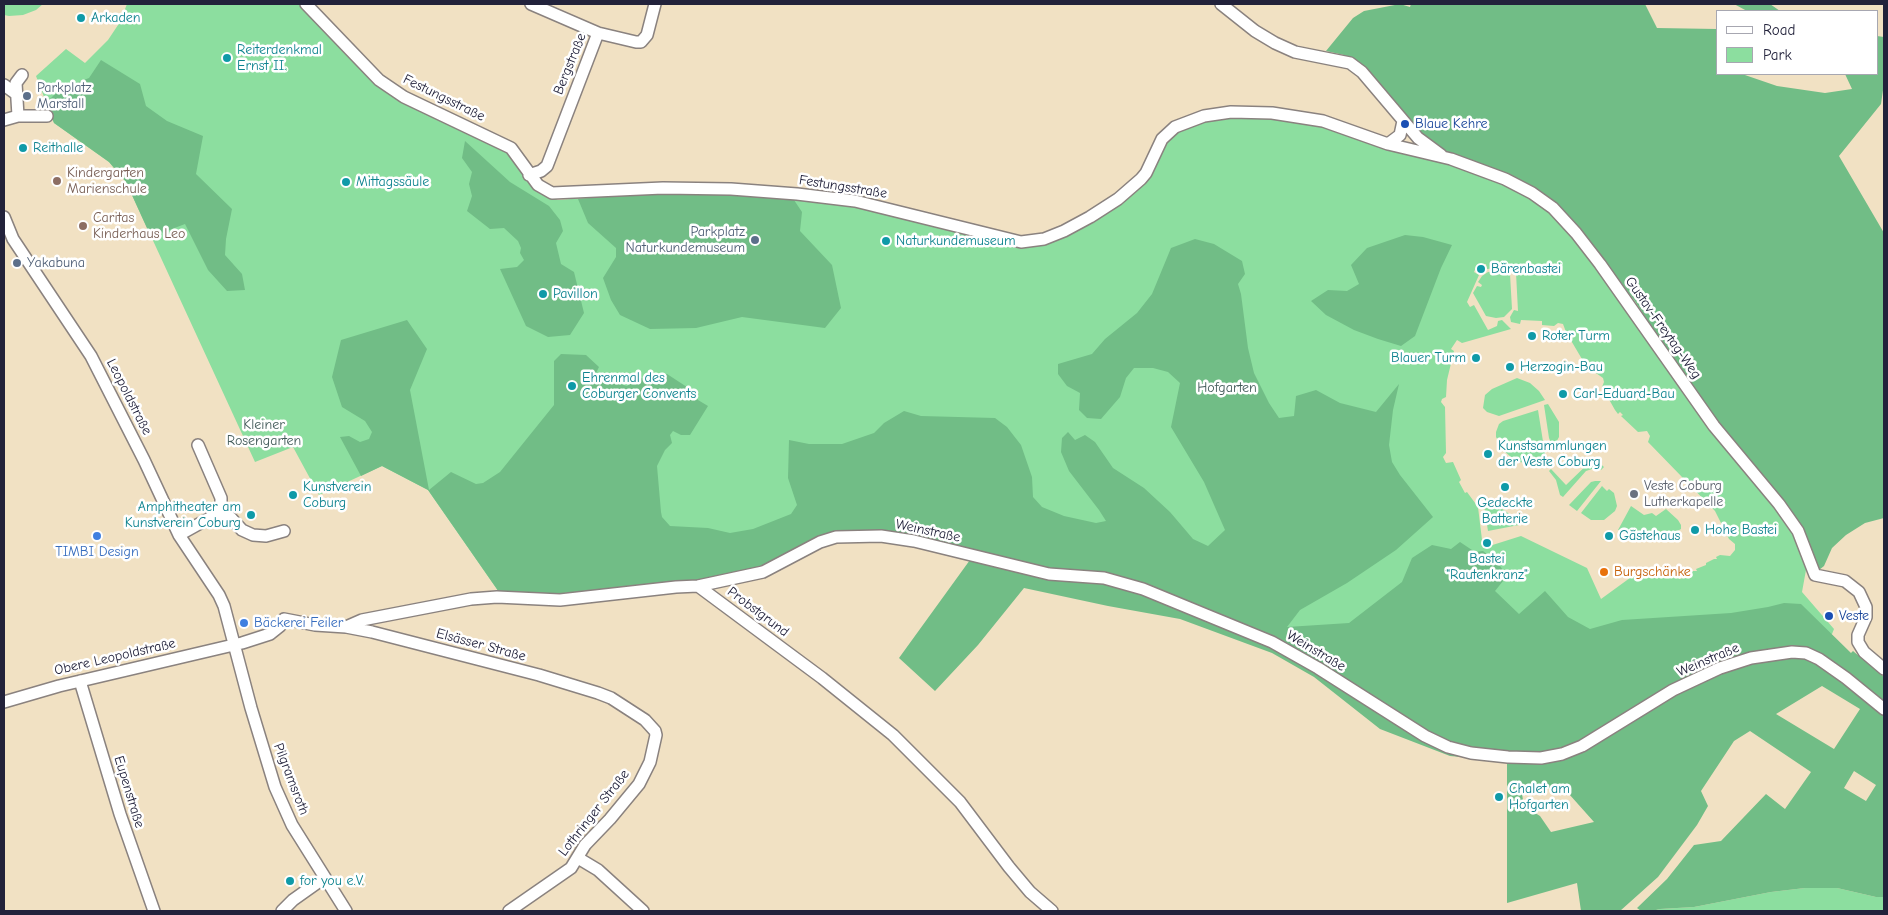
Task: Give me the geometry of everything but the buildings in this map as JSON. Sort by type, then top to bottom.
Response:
[{"type":"street","name":"Festungsstraße","points":[[306,4],[379,80],[404,97],[512,148],[529,175],[542,189],[552,193],[683,188],[731,189],[842,199],[1021,242],[1044,239],[1064,231],[1118,199],[1146,173],[1165,134],[1185,123],[1204,116],[1230,112],[1272,114],[1323,121],[1388,144]]},
{"type":"street","points":[[531,4],[598,33]]},
{"type":"street","name":"Bergstraße","points":[[529,175],[547,166],[598,33],[627,41],[641,42],[647,35],[655,4]]},
{"type":"street","name":"Gustav-Freytag-Weg","points":[[1221,4],[1255,32],[1275,43],[1295,52],[1350,63],[1362,72],[1418,138],[1444,157]]},
{"type":"street","points":[[18,116],[15,93],[16,84],[22,74]]},
{"type":"street","points":[[4,85],[15,93]]},
{"type":"street","points":[[4,120],[18,116],[47,116]]},
{"type":"street","points":[[1388,144],[1400,135],[1402,121]]},
{"type":"street","name":"Gustav-Freytag-Weg","points":[[1388,144],[1444,157],[1506,179],[1532,193],[1553,208],[1576,233],[1620,290],[1679,378],[1714,426],[1779,504],[1798,532],[1814,575],[1845,581],[1852,585],[1863,597],[1866,617],[1858,635],[1858,642],[1864,652],[1884,669]]},
{"type":"street","name":"Leopoldstraße","points":[[4,217],[13,239],[80,338],[103,377],[179,535],[219,595]]},
{"type":"street","points":[[179,535],[215,515],[221,507],[221,498],[198,445]]},
{"type":"street","points":[[215,515],[227,515],[242,530],[253,535],[266,536],[284,531]]},
{"type":"street","name":"Weinstraße","points":[[698,586],[763,572],[820,542],[836,537],[856,536],[881,536],[914,541],[1048,574],[1104,578],[1143,589],[1272,642],[1318,668],[1425,736],[1448,747],[1471,753],[1508,757],[1541,758],[1562,754],[1582,746],[1674,690],[1720,668],[1751,658],[1792,652],[1806,653],[1819,659],[1884,709]]},
{"type":"street","points":[[346,626],[362,620],[471,599],[497,596],[560,600],[698,586]]},
{"type":"street","name":"Probstgrund","points":[[698,586],[829,683],[893,735],[960,802],[1030,892],[1052,911]]},
{"type":"street","name":"Pilgramsroth","points":[[219,595],[224,606],[275,787],[292,825],[346,911]]},
{"type":"street","name":"Elsässer Straße","points":[[284,620],[315,625],[346,626],[372,632],[539,675],[598,693],[640,716],[652,727],[656,735]]},
{"type":"street","name":"Obere Leopoldstraße","points":[[4,702],[59,686],[235,645],[270,634],[284,620]]},
{"type":"street","name":"Eupenstraße","points":[[80,681],[120,814],[154,911]]},
{"type":"street","name":"Lothringer Straße","points":[[509,911],[571,868],[585,845],[639,784],[650,762],[656,735]]},
{"type":"street","points":[[578,858],[598,870],[643,911]]},
{"type":"street","points":[[282,911],[293,900],[324,878]]},
{"type":"green space","points":[[4,4],[43,4],[36,10],[23,15],[9,16],[4,15]]},
{"type":"green space","name":"Hofgarten","points":[[127,4],[300,4],[348,57],[382,89],[413,106],[505,149],[513,156],[530,185],[558,200],[663,192],[832,201],[895,215],[1003,244],[1033,247],[1049,243],[1092,220],[1137,191],[1149,175],[1159,150],[1174,131],[1206,119],[1249,115],[1317,124],[1473,171],[1504,184],[1540,203],[1576,240],[1617,295],[1690,403],[1732,456],[1774,504],[1794,535],[1804,559],[1806,570],[1802,592],[1834,629],[1832,634],[1588,739],[1145,586],[855,532],[591,591],[501,595],[428,490],[382,466],[319,495],[293,447],[255,462],[126,182],[109,162],[54,123],[36,76],[66,49],[85,63],[108,40],[120,22]],"holes":[[[1486,264],[1487,269],[1515,266],[1519,271],[1516,273],[1518,311],[1514,310],[1510,317],[1511,322],[1520,324],[1521,320],[1542,321],[1542,325],[1554,326],[1558,323],[1563,324],[1589,371],[1593,371],[1603,378],[1602,387],[1618,414],[1620,412],[1623,415],[1621,416],[1638,432],[1647,431],[1650,436],[1648,442],[1715,511],[1729,539],[1735,544],[1735,550],[1730,556],[1720,555],[1716,557],[1717,559],[1696,569],[1697,571],[1691,571],[1692,574],[1688,573],[1683,575],[1684,578],[1679,579],[1678,576],[1634,575],[1601,599],[1587,568],[1521,536],[1483,548],[1478,507],[1467,492],[1465,493],[1459,482],[1461,480],[1453,462],[1446,463],[1443,457],[1446,453],[1445,407],[1441,402],[1446,397],[1447,380],[1454,351],[1451,349],[1457,340],[1462,343],[1511,329],[1502,320],[1498,321],[1497,326],[1488,330],[1474,305],[1470,307],[1467,302],[1479,275],[1474,272],[1477,265]]]},
{"type":"green space","points":[[1400,4],[1410,7],[1411,4],[1645,4],[1657,28],[1716,29],[1716,75],[1745,75],[1777,86],[1825,93],[1852,89],[1845,75],[1878,75],[1878,36],[1884,37],[1884,83],[1881,104],[1839,156],[1884,233],[1884,518],[1865,523],[1846,535],[1832,548],[1824,566],[1819,570],[1739,452],[1687,381],[1634,300],[1574,225],[1555,205],[1437,150],[1424,141],[1357,62],[1344,55],[1326,51],[1353,18],[1364,11]]},
{"type":"green space","points":[[1734,4],[1770,4],[1779,10],[1745,10]]},
{"type":"green space","points":[[101,60],[140,84],[146,106],[167,121],[203,136],[196,174],[232,209],[225,255],[242,274],[245,290],[227,291],[208,270],[185,224],[151,237],[126,182],[109,162],[54,123],[46,103],[66,87],[89,78]]},
{"type":"green space","points":[[465,141],[510,182],[549,206],[560,220],[563,231],[556,243],[561,264],[574,272],[584,313],[570,335],[548,337],[526,326],[500,269],[517,267],[524,260],[520,253],[521,248],[518,241],[504,228],[490,229],[467,211],[472,196],[469,184],[472,172],[462,158]]},
{"type":"green space","points":[[663,192],[754,194],[792,197],[802,212],[800,231],[832,265],[841,308],[825,328],[742,317],[696,328],[650,329],[620,315],[611,300],[603,278],[616,257],[616,248],[588,223],[578,199]]},
{"type":"green space","points":[[1405,235],[1423,237],[1452,245],[1441,268],[1415,336],[1401,346],[1354,330],[1326,315],[1311,301],[1328,290],[1347,291],[1359,284],[1351,265],[1367,248]]},
{"type":"green space","points":[[1195,239],[1214,244],[1242,261],[1245,274],[1238,284],[1248,348],[1254,373],[1279,418],[1294,416],[1296,396],[1316,390],[1340,403],[1376,412],[1399,384],[1393,410],[1389,445],[1392,462],[1433,517],[1396,550],[1347,583],[1300,610],[1287,627],[1349,623],[1402,582],[1412,558],[1432,545],[1451,549],[1460,542],[1475,552],[1483,551],[1498,563],[1507,576],[1495,591],[1519,614],[1545,591],[1568,617],[1590,629],[1622,620],[1731,613],[1784,603],[1801,604],[1851,653],[1853,651],[1884,677],[1884,897],[1876,897],[1837,888],[1805,888],[1771,892],[1694,907],[1652,911],[1641,911],[1637,908],[1667,879],[1694,845],[1721,841],[1766,794],[1785,809],[1811,772],[1750,731],[1734,741],[1701,791],[1708,806],[1697,825],[1658,877],[1620,911],[1581,911],[1577,883],[1507,903],[1507,761],[1450,756],[1380,729],[1314,677],[1272,653],[1180,619],[1024,588],[978,645],[935,691],[899,658],[975,553],[855,532],[776,563],[718,578],[552,594],[501,595],[428,490],[382,466],[361,476],[340,437],[349,436],[360,442],[369,439],[372,432],[365,421],[342,407],[332,377],[341,340],[407,320],[427,349],[410,390],[429,490],[451,472],[476,484],[483,483],[500,472],[554,405],[554,361],[561,354],[586,355],[599,367],[594,377],[627,386],[637,379],[667,374],[690,389],[698,400],[708,406],[690,435],[681,435],[673,431],[670,435],[672,443],[665,450],[657,466],[662,517],[670,526],[708,528],[730,533],[753,529],[791,514],[797,505],[788,478],[789,440],[809,444],[842,444],[874,433],[884,423],[904,411],[921,416],[995,418],[1007,427],[1021,445],[1032,477],[1033,497],[1042,507],[1064,516],[1096,523],[1106,521],[1069,471],[1061,452],[1062,438],[1068,432],[1075,440],[1085,435],[1095,442],[1113,468],[1144,488],[1170,512],[1193,539],[1208,546],[1225,530],[1204,482],[1171,427],[1180,383],[1168,372],[1153,368],[1134,368],[1126,378],[1120,397],[1101,419],[1087,418],[1079,410],[1080,393],[1067,386],[1058,374],[1058,364],[1092,354],[1105,339],[1137,313],[1152,294],[1171,248]],"holes":[[[1822,686],[1860,709],[1834,749],[1776,714]],[[1854,771],[1876,785],[1866,801],[1844,788]],[[1561,785],[1594,822],[1551,832],[1540,816],[1524,806],[1522,794]]]},
{"type":"green space","points":[[1505,269],[1510,274],[1512,309],[1504,317],[1486,316],[1473,293],[1477,286],[1481,287],[1482,285],[1478,282],[1482,276],[1488,272]]},
{"type":"green space","points":[[1517,378],[1530,383],[1545,400],[1499,416],[1487,412],[1483,408],[1485,395],[1492,389]]},
{"type":"green space","points":[[1548,404],[1559,422],[1559,437],[1553,448],[1549,438],[1544,405]]},
{"type":"green space","points":[[1538,410],[1545,459],[1542,463],[1535,465],[1520,462],[1511,457],[1504,451],[1496,437],[1496,432],[1499,424],[1503,421]]},
{"type":"green space","points":[[1594,458],[1604,467],[1601,470],[1592,469],[1586,471],[1563,497],[1560,495],[1556,480],[1549,471],[1551,469],[1566,485]]},
{"type":"green space","points":[[1601,481],[1577,511],[1569,505],[1591,482]]},
{"type":"green space","points":[[1602,486],[1607,491],[1609,489],[1614,493],[1617,506],[1615,511],[1604,520],[1591,520],[1581,513]]},
{"type":"green space","points":[[1489,500],[1524,524],[1488,531],[1484,505]]},
{"type":"green space","points":[[1631,506],[1644,515],[1652,513],[1656,516],[1666,509],[1678,520],[1681,529],[1668,536],[1660,537],[1636,537],[1636,533],[1618,530]]},
{"type":"green space","points":[[1805,888],[1837,888],[1876,897],[1884,897],[1884,911],[1652,911],[1694,907],[1771,892]]},
{"type":"place","name":"Arkaden","points":[[81,18]]},
{"type":"place","name":"Reiterdenkmal Ernst II.","points":[[227,58]]},
{"type":"place","name":"Parkplatz Marstall","points":[[27,96]]},
{"type":"place","name":"Blaue Kehre","points":[[1405,124]]},
{"type":"place","name":"Reithalle","points":[[23,148]]},
{"type":"place","name":"Kindergarten Marienschule","points":[[57,181]]},
{"type":"place","name":"Mittagssäule","points":[[346,182]]},
{"type":"place","name":"Caritas Kinderhaus Leo","points":[[83,226]]},
{"type":"place","name":"Parkplatz Naturkundemuseum","points":[[755,240]]},
{"type":"place","name":"Naturkundemuseum","points":[[886,241]]},
{"type":"place","name":"Yakabuna","points":[[17,263]]},
{"type":"place","name":"Bärenbastei","points":[[1481,269]]},
{"type":"place","name":"Pavillon","points":[[543,294]]},
{"type":"place","name":"Roter Turm","points":[[1532,336]]},
{"type":"place","name":"Blauer Turm","points":[[1476,358]]},
{"type":"place","name":"Herzogin-Bau","points":[[1510,367]]},
{"type":"place","name":"Ehrenmal des Coburger Convents","points":[[572,386]]},
{"type":"place","name":"Carl-Eduard-Bau","points":[[1563,394]]},
{"type":"place","name":"Kunstsammlungen der Veste Coburg","points":[[1488,454]]},
{"type":"place","name":"Gedeckte Batterie","points":[[1505,487]]},
{"type":"place","name":"Veste Coburg Lutherkapelle","points":[[1634,494]]},
{"type":"place","name":"Kunstverein Coburg","points":[[293,495]]},
{"type":"place","name":"Amphitheater am Kunstverein Coburg","points":[[251,515]]},
{"type":"place","name":"Hohe Bastei","points":[[1695,530]]},
{"type":"place","name":"TIMBI Design","points":[[97,536]]},
{"type":"place","name":"Gästehaus","points":[[1609,536]]},
{"type":"place","name":"Bastei \"Rautenkranz\"","points":[[1487,543]]},
{"type":"place","name":"Burgschänke","points":[[1604,572]]},
{"type":"place","name":"Veste","points":[[1829,616]]},
{"type":"place","name":"Bäckerei Feiler","points":[[244,623]]},
{"type":"place","name":"Chalet am Hofgarten","points":[[1499,797]]},
{"type":"place","name":"for you e.V.","points":[[290,881]]},
{"type":"park label","name":"Kleiner Rosengarten","points":[[264,434]]}]
